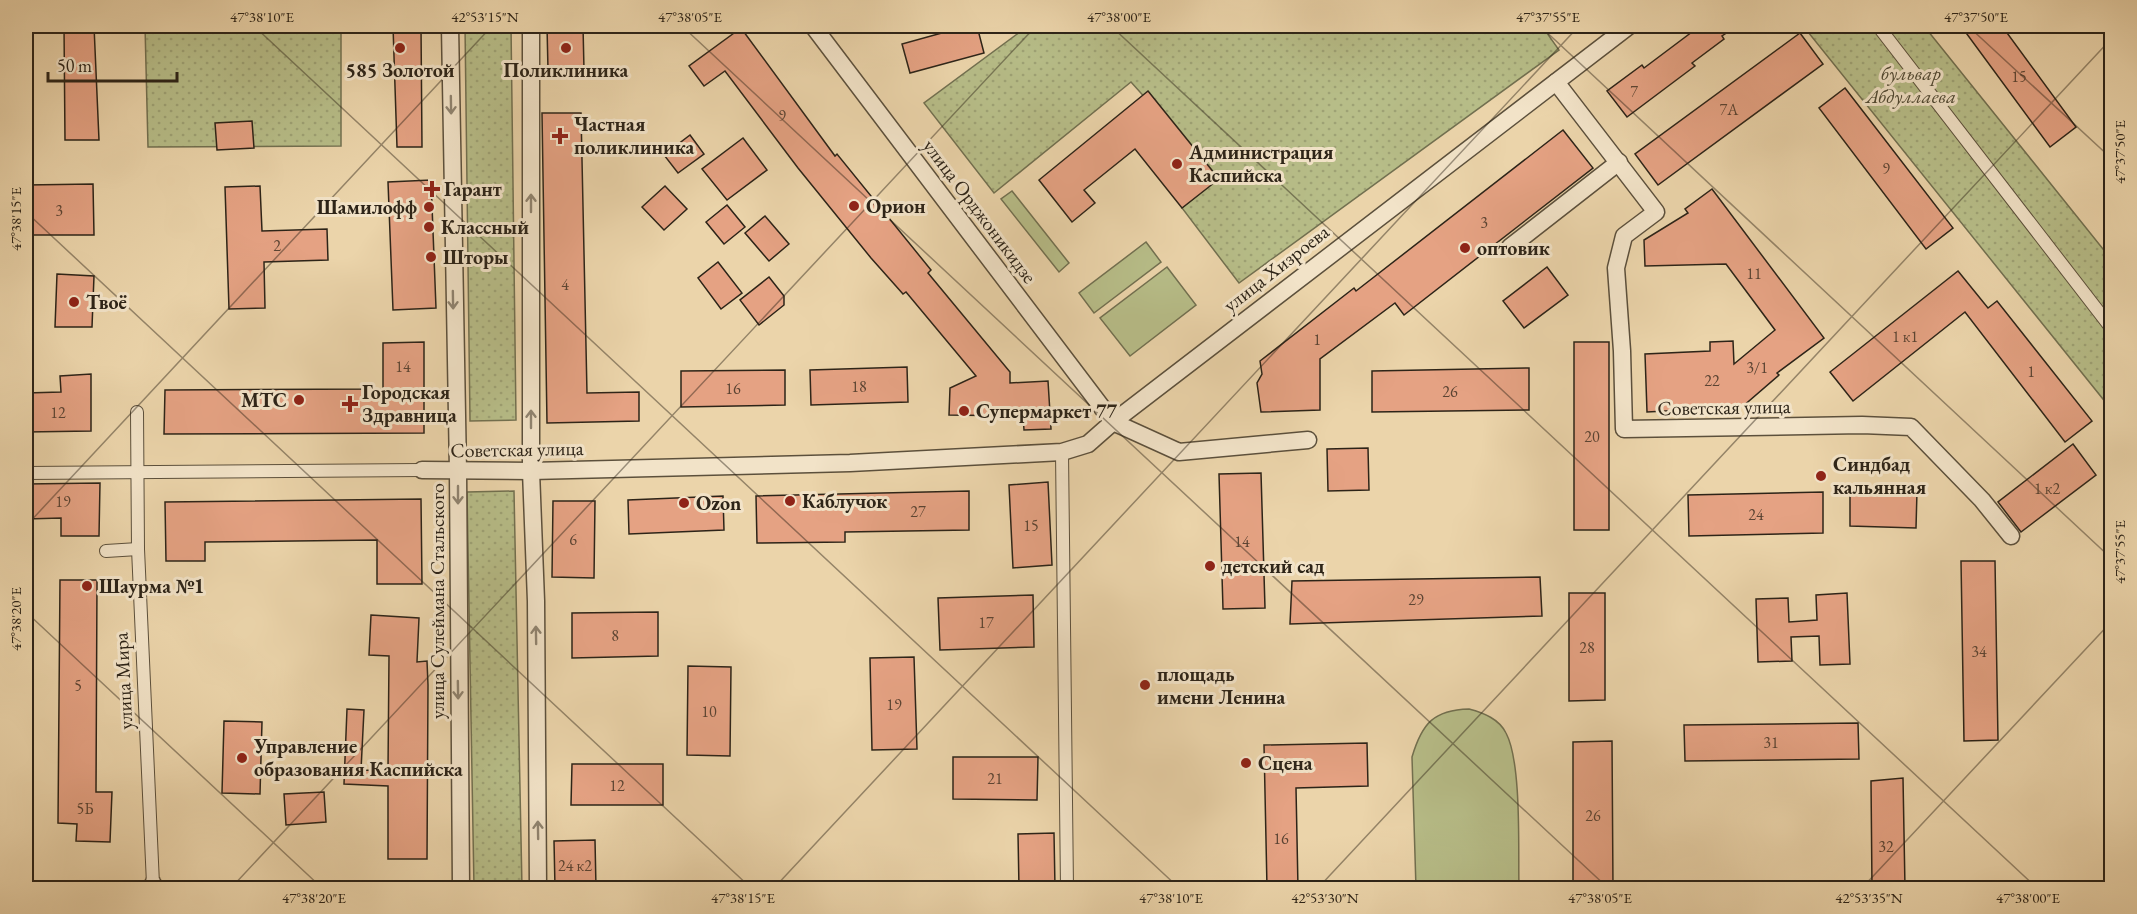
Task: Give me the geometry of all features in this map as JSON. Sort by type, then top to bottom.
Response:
[{"type":"street","name":"улица Сулеймана Стальского","points":[[450,26],[458,471],[461,888]]},
{"type":"street","points":[[531,26],[531,471],[536,601],[538,888]]},
{"type":"street","name":"улица Орджоникидзе","points":[[813,26],[1113,422]]},
{"type":"street","name":"улица Хизроева","points":[[1010,454],[1062,452],[1089,444],[1113,422],[1372,220],[1629,26]]},
{"type":"street","points":[[1878,26],[2112,329]]},
{"type":"street","points":[[1510,247],[1619,162],[1556,82]]},
{"type":"street","name":"Советская улица","points":[[1619,162],[1656,212],[1624,236],[1616,268],[1622,351],[1624,429],[1862,424],[1911,427],[1982,500],[2011,536]]},
{"type":"street","name":"улица Мира","points":[[137,412],[138,549],[153,886]]},
{"type":"street","points":[[1113,422],[1179,452],[1308,440]]},
{"type":"street","points":[[1062,452],[1067,888]]},
{"type":"street","name":"Советская улица","points":[[26,473],[531,471],[850,464],[1010,454]]},
{"type":"street","points":[[106,551],[138,549]]},
{"type":"green space","points":[[145,26],[341,26],[341,146],[148,147]]},
{"type":"green space","points":[[465,26],[511,26],[516,420],[470,421]]},
{"type":"green space","points":[[1028,26],[1542,26],[1559,50],[1239,283],[1182,208],[1218,179],[1131,82],[994,193],[924,103]]},
{"type":"green space","name":"бульвар Абдуллаева","points":[[1818,26],[1924,26],[2111,259],[2111,409],[1808,32]]},
{"type":"green space","points":[[1012,191],[1069,263],[1059,272],[1001,199]]},
{"type":"green space","points":[[1146,242],[1161,262],[1094,313],[1079,293]]},
{"type":"green space","points":[[1167,267],[1196,305],[1130,356],[1100,318]]},
{"type":"green space","points":[[514,491],[522,888],[474,888],[467,492]]},
{"type":"green space","points":[[1469,709],[1495,720],[1506,733],[1511,747],[1517,785],[1519,888],[1416,888],[1412,757],[1420,735],[1431,721],[1447,712]]},
{"type":"building","points":[[64,26],[94,26],[99,140],[65,140]]},
{"type":"building","points":[[393,26],[421,26],[422,147],[397,147]]},
{"type":"building","name":"Поликлиника","points":[[547,26],[583,26],[584,70],[548,70]]},
{"type":"building","points":[[967,26],[977,26],[984,53],[910,73],[902,44]]},
{"type":"building","points":[[1700,26],[1737,26],[1722,36],[1724,39],[1692,63],[1695,66],[1627,117],[1607,91],[1642,65],[1644,68]]},
{"type":"building","points":[[1961,26],[2002,26],[2076,127],[2050,147]]},
{"type":"building","points":[[741,28],[835,156],[837,154],[931,270],[928,273],[1010,372],[1010,383],[1048,381],[1051,429],[1024,430],[1023,416],[949,415],[950,388],[976,376],[906,292],[903,294],[871,258],[798,168],[725,71],[704,86],[689,66]]},
{"type":"building","points":[[1800,33],[1823,64],[1658,185],[1635,154]]},
{"type":"building","points":[[1845,88],[1953,228],[1926,249],[1819,108]]},
{"type":"building","name":"Администрация Каспийска","points":[[1148,91],[1219,179],[1182,208],[1135,149],[1084,190],[1095,203],[1072,222],[1039,180]]},
{"type":"building","points":[[542,113],[581,113],[587,393],[639,392],[639,421],[547,423]]},
{"type":"building","points":[[252,121],[254,148],[217,150],[215,123]]},
{"type":"building","points":[[1563,130],[1593,168],[1404,315],[1395,303],[1320,359],[1320,410],[1261,412],[1257,383],[1262,374],[1260,361],[1354,288],[1356,291]]},
{"type":"building","points":[[690,135],[704,154],[678,173],[664,155]]},
{"type":"building","points":[[743,138],[767,170],[727,200],[702,169]]},
{"type":"building","points":[[431,180],[436,308],[393,310],[388,182]]},
{"type":"building","points":[[93,184],[94,235],[26,235],[26,185]]},
{"type":"building","points":[[260,186],[262,231],[327,229],[328,260],[264,262],[265,308],[229,309],[225,187]]},
{"type":"building","points":[[665,186],[687,209],[664,230],[642,207]]},
{"type":"building","points":[[1712,189],[1824,338],[1777,373],[1779,375],[1742,407],[1647,412],[1645,354],[1710,351],[1710,342],[1733,341],[1734,364],[1775,330],[1726,264],[1645,266],[1644,240],[1688,213],[1685,209]]},
{"type":"building","points":[[727,205],[745,227],[724,244],[706,222]]},
{"type":"building","points":[[765,216],[789,244],[769,261],[745,233]]},
{"type":"building","points":[[718,262],[742,293],[721,309],[698,278]]},
{"type":"building","points":[[1547,267],[1568,295],[1524,328],[1503,301]]},
{"type":"building","points":[[1958,271],[1988,308],[1997,301],[2092,421],[2065,442],[1965,312],[1853,401],[1830,372]]},
{"type":"building","name":"Твоё","points":[[57,274],[94,276],[92,327],[55,327]]},
{"type":"building","points":[[769,277],[784,296],[784,305],[759,325],[740,300]]},
{"type":"building","points":[[424,342],[424,433],[164,434],[165,390],[383,389],[383,343]]},
{"type":"building","points":[[1574,342],[1609,342],[1609,530],[1574,530]]},
{"type":"building","points":[[907,367],[908,402],[811,405],[810,370]]},
{"type":"building","points":[[1529,368],[1529,410],[1372,412],[1372,371]]},
{"type":"building","points":[[785,370],[785,405],[681,407],[681,371]]},
{"type":"building","points":[[91,374],[91,431],[26,432],[26,393],[61,392],[60,376]]},
{"type":"building","points":[[2073,444],[2096,475],[2021,532],[1998,502]]},
{"type":"building","points":[[1368,448],[1369,490],[1328,491],[1327,449]]},
{"type":"building","points":[[1261,473],[1265,608],[1223,609],[1219,474]]},
{"type":"building","points":[[1048,482],[1052,565],[1013,568],[1009,485]]},
{"type":"building","points":[[100,483],[99,536],[61,536],[61,518],[26,519],[26,484]]},
{"type":"building","points":[[1850,490],[1917,491],[1916,528],[1850,526]]},
{"type":"building","points":[[969,491],[969,530],[845,532],[845,542],[757,543],[756,496]]},
{"type":"building","points":[[1823,492],[1823,533],[1689,536],[1688,495]]},
{"type":"building","points":[[723,496],[724,530],[629,534],[628,500]]},
{"type":"building","points":[[421,499],[422,584],[377,584],[377,540],[205,542],[205,561],[166,561],[165,502]]},
{"type":"building","points":[[553,501],[595,501],[594,578],[552,577]]},
{"type":"building","points":[[1961,561],[1995,561],[1998,740],[1964,741]]},
{"type":"building","points":[[1540,577],[1542,616],[1290,624],[1292,581]]},
{"type":"building","points":[[60,580],[97,580],[96,792],[112,792],[110,842],[76,841],[77,824],[58,823]]},
{"type":"building","points":[[1569,593],[1605,593],[1605,700],[1569,701]]},
{"type":"building","points":[[1847,593],[1850,664],[1820,665],[1819,636],[1791,637],[1792,661],[1758,662],[1756,599],[1788,598],[1789,622],[1817,620],[1816,595]]},
{"type":"building","points":[[1033,595],[1034,647],[940,650],[938,598]]},
{"type":"building","points":[[658,612],[658,656],[572,658],[572,613]]},
{"type":"building","points":[[371,615],[419,618],[417,662],[427,661],[428,685],[427,859],[388,859],[388,786],[344,784],[347,709],[364,710],[361,770],[388,771],[389,656],[369,655]]},
{"type":"building","points":[[914,657],[917,749],[872,750],[870,658]]},
{"type":"building","points":[[688,666],[731,667],[730,756],[687,755]]},
{"type":"building","name":"Управление образования Каспийска","points":[[224,721],[262,722],[260,794],[222,793]]},
{"type":"building","points":[[1858,723],[1859,759],[1685,761],[1684,725]]},
{"type":"building","points":[[1612,741],[1613,888],[1573,888],[1573,742]]},
{"type":"building","points":[[1367,743],[1368,786],[1296,788],[1298,888],[1267,888],[1264,745]]},
{"type":"building","points":[[953,757],[1038,757],[1037,800],[953,799]]},
{"type":"building","points":[[572,764],[663,764],[663,805],[571,805]]},
{"type":"building","points":[[1903,778],[1905,888],[1872,888],[1871,781]]},
{"type":"building","points":[[324,792],[326,822],[286,825],[284,794]]},
{"type":"building","points":[[1054,833],[1055,888],[1019,888],[1018,834]]},
{"type":"building","points":[[595,840],[596,888],[555,888],[554,841]]},
{"type":"place","name":"585 Золотой","points":[[400,48]]},
{"type":"place","name":"Поликлиника","points":[[566,48]]},
{"type":"place","name":"Частная поликлиника","points":[[560,136]]},
{"type":"place","name":"Администрация Каспийска","points":[[1177,164]]},
{"type":"place","name":"Гарант","points":[[432,189]]},
{"type":"place","name":"Орион","points":[[854,206]]},
{"type":"place","name":"Шамилофф","points":[[429,207]]},
{"type":"place","name":"Классный","points":[[429,227]]},
{"type":"place","name":"оптовик","points":[[1465,248]]},
{"type":"place","name":"Шторы","points":[[431,257]]},
{"type":"place","name":"Твоё","points":[[74,302]]},
{"type":"place","name":"МТС","points":[[299,400]]},
{"type":"place","name":"Городская Здравница","points":[[350,404]]},
{"type":"place","name":"Супермаркет 77","points":[[964,411]]},
{"type":"place","name":"Синдбад кальянная","points":[[1821,476]]},
{"type":"place","name":"Каблучок","points":[[790,501]]},
{"type":"place","name":"Ozon","points":[[684,503]]},
{"type":"place","name":"детский сад","points":[[1210,566]]},
{"type":"place","name":"Шаурма №1","points":[[87,586]]},
{"type":"place","name":"площадь имени Ленина","points":[[1145,685]]},
{"type":"place","name":"Управление образования Каспийска","points":[[242,758]]},
{"type":"place","name":"Сцена","points":[[1246,763]]}]
